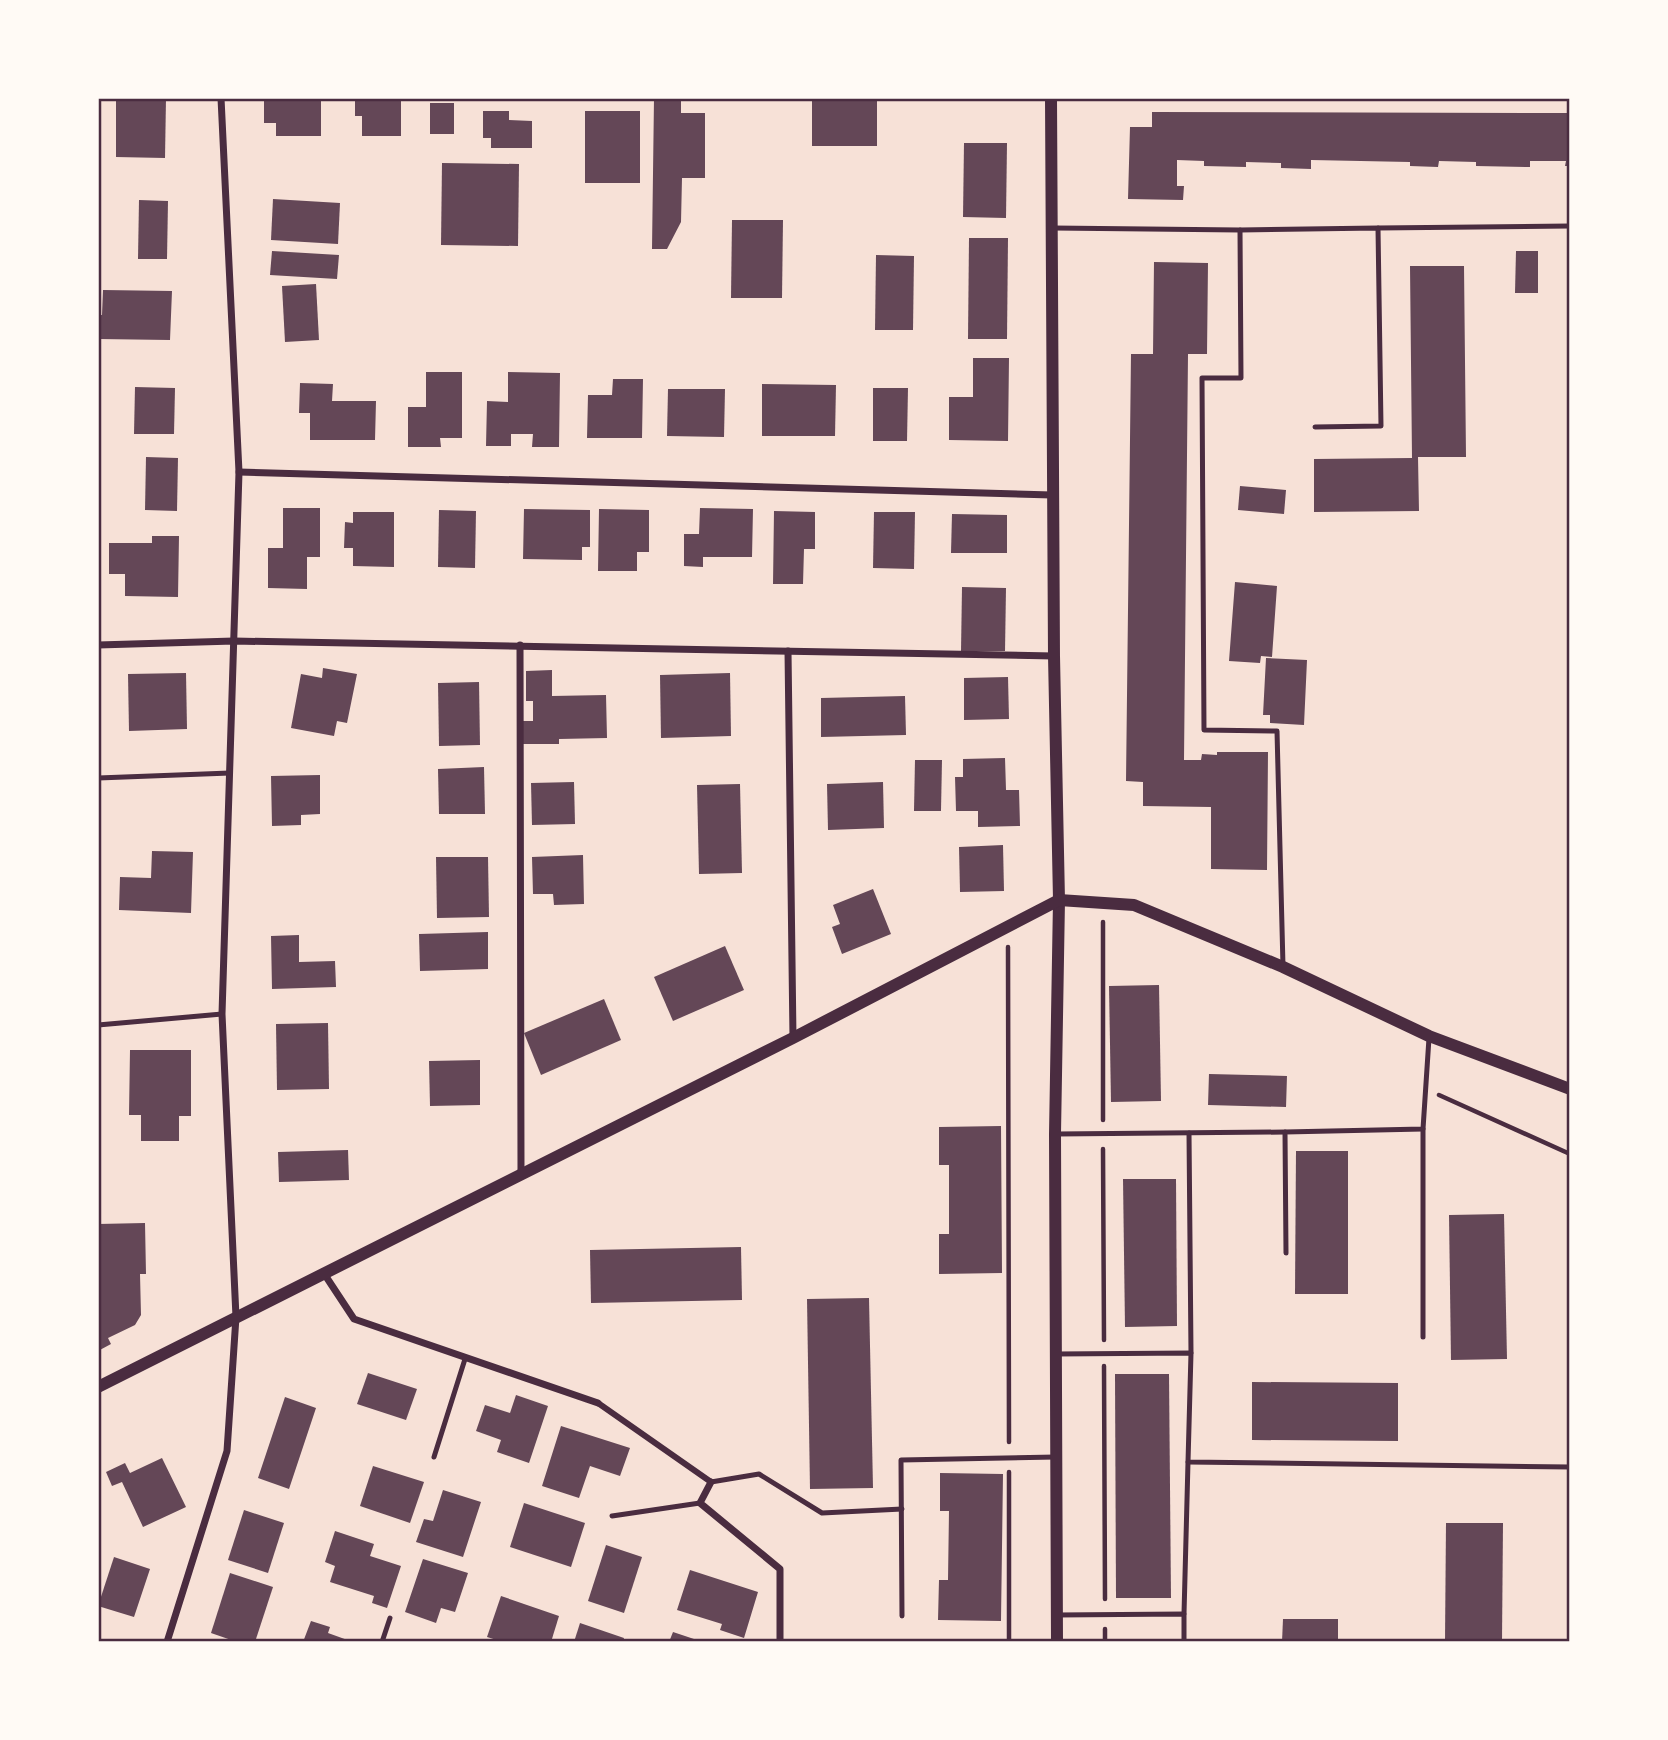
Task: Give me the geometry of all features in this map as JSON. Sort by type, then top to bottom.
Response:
[{"type":"street","points":[[167,1642],[227,1451],[236,1317],[222,1014],[239,472],[221,98]]},
{"type":"street","points":[[1051,98],[1052,495],[1059,900],[1055,1134],[1057,1642]]},
{"type":"street","points":[[239,472],[1052,495]]},
{"type":"street","points":[[98,645],[234,641],[1054,656]]},
{"type":"street","points":[[520,645],[521,1172]]},
{"type":"street","points":[[788,651],[793,1038]]},
{"type":"street","points":[[98,1387],[521,1172],[793,1038],[1059,900],[1134,905],[1283,967],[1429,1036],[1570,1089]]},
{"type":"street","points":[[323,1272],[354,1319],[597,1403],[711,1482],[700,1503],[780,1569],[780,1642]]},
{"type":"lane","points":[[1050,228],[1240,230],[1570,226]]},
{"type":"lane","points":[[1315,427],[1381,426],[1378,228]]},
{"type":"lane","points":[[1240,230],[1241,378],[1202,378],[1204,730],[1278,731],[1283,967]]},
{"type":"lane","points":[[98,778],[230,773]]},
{"type":"lane","points":[[98,1025],[222,1014]]},
{"type":"lane","points":[[1423,1337],[1423,1129],[1429,1036]]},
{"type":"lane","points":[[1055,1134],[1423,1129]]},
{"type":"lane","points":[[1285,1132],[1286,1253]]},
{"type":"lane","points":[[1184,1642],[1191,1353],[1189,1133]]},
{"type":"lane","points":[[1056,1354],[1191,1353]]},
{"type":"lane","points":[[434,1457],[465,1359]]},
{"type":"lane","points":[[902,1616],[901,1460],[1056,1457]]},
{"type":"lane","points":[[1188,1462],[1570,1467]]},
{"type":"lane","points":[[711,1482],[759,1474],[821,1513],[902,1509]]},
{"type":"lane","points":[[612,1516],[700,1503]]},
{"type":"lane","points":[[1057,1615],[1184,1614]]},
{"type":"lane","points":[[382,1642],[390,1618]]},
{"type":"path","points":[[1103,903],[1105,1642]]},
{"type":"path","points":[[1008,925],[1009,1642]]},
{"type":"path","points":[[1426,1088],[1570,1154]]},
{"type":"building","points":[[116,98],[166,98],[165,158],[116,157]]},
{"type":"building","points":[[264,98],[321,98],[321,136],[276,136],[276,123],[264,123]]},
{"type":"building","points":[[355,98],[401,98],[401,136],[362,136],[362,116],[355,116]]},
{"type":"building","points":[[654,98],[681,98],[681,113],[705,113],[705,178],[682,178],[681,222],[667,249],[652,249]]},
{"type":"building","points":[[812,101],[877,101],[877,146],[812,146]]},
{"type":"building","points":[[430,103],[454,103],[454,134],[430,134]]},
{"type":"building","points":[[483,111],[509,111],[509,120],[532,121],[532,148],[491,148],[491,138],[483,138]]},
{"type":"building","points":[[585,111],[640,111],[640,183],[585,183]]},
{"type":"building","points":[[1152,112],[1570,113],[1570,166],[1565,166],[1566,161],[1530,161],[1530,167],[1476,166],[1476,162],[1439,161],[1438,167],[1410,166],[1410,162],[1311,160],[1311,169],[1281,168],[1281,163],[1246,162],[1246,167],[1204,166],[1204,161],[1177,160],[1177,186],[1184,186],[1183,200],[1128,199],[1130,127],[1152,127]]},
{"type":"building","points":[[964,143],[1007,143],[1006,218],[963,217]]},
{"type":"building","points":[[442,163],[519,164],[518,246],[441,245]]},
{"type":"building","points":[[273,199],[340,203],[338,244],[271,240]]},
{"type":"building","points":[[139,200],[168,201],[167,259],[138,259]]},
{"type":"building","points":[[732,220],[783,220],[782,298],[731,298]]},
{"type":"building","points":[[969,238],[1008,238],[1007,339],[968,339]]},
{"type":"building","points":[[272,251],[339,255],[337,279],[270,275]]},
{"type":"building","points":[[1516,251],[1538,251],[1538,293],[1515,293]]},
{"type":"building","points":[[876,255],[914,256],[913,330],[875,330]]},
{"type":"building","points":[[1154,262],[1208,263],[1207,354],[1188,354],[1184,760],[1201,760],[1202,754],[1217,755],[1217,752],[1268,752],[1267,870],[1211,869],[1211,807],[1143,806],[1143,782],[1126,781],[1131,354],[1153,354]]},
{"type":"building","points":[[1410,266],[1464,266],[1466,457],[1418,457],[1419,511],[1314,512],[1314,459],[1412,458]]},
{"type":"building","points":[[316,284],[319,340],[285,342],[282,286]]},
{"type":"building","points":[[103,290],[172,291],[170,340],[98,339],[98,315],[102,315]]},
{"type":"building","points":[[973,358],[1009,358],[1008,441],[949,440],[949,397],[973,397]]},
{"type":"building","points":[[426,372],[462,372],[462,438],[440,438],[441,447],[408,447],[408,407],[426,407]]},
{"type":"building","points":[[508,372],[560,373],[559,447],[532,447],[533,434],[511,434],[511,446],[486,446],[487,401],[508,402]]},
{"type":"building","points":[[613,379],[643,379],[642,438],[587,438],[588,395],[612,395]]},
{"type":"building","points":[[300,383],[333,384],[332,401],[376,401],[375,440],[310,440],[310,413],[299,413]]},
{"type":"building","points":[[762,384],[836,385],[835,436],[762,436]]},
{"type":"building","points":[[135,387],[175,388],[174,434],[134,434]]},
{"type":"building","points":[[873,388],[908,388],[907,441],[873,441]]},
{"type":"building","points":[[668,389],[725,389],[724,437],[667,436]]},
{"type":"building","points":[[146,457],[178,458],[177,511],[145,510]]},
{"type":"building","points":[[1240,486],[1286,490],[1284,514],[1238,510]]},
{"type":"building","points":[[283,508],[320,508],[320,557],[307,557],[307,589],[268,588],[268,548],[283,548]]},
{"type":"building","points":[[700,508],[753,509],[752,557],[703,557],[703,567],[684,566],[684,534],[699,534]]},
{"type":"building","points":[[524,509],[590,510],[590,547],[582,547],[582,560],[523,559]]},
{"type":"building","points":[[599,509],[649,510],[649,552],[637,552],[637,571],[598,571]]},
{"type":"building","points":[[439,510],[476,511],[475,568],[438,567]]},
{"type":"building","points":[[774,511],[815,512],[815,549],[804,549],[803,584],[773,584]]},
{"type":"building","points":[[353,512],[394,512],[394,567],[353,566],[353,548],[344,548],[345,522],[353,523]]},
{"type":"building","points":[[874,512],[915,512],[914,569],[873,568]]},
{"type":"building","points":[[952,514],[1007,515],[1007,553],[951,553]]},
{"type":"building","points":[[152,536],[179,536],[178,597],[125,596],[125,574],[109,574],[109,543],[152,543]]},
{"type":"building","points":[[1235,582],[1277,586],[1272,657],[1261,656],[1260,663],[1229,661]]},
{"type":"building","points":[[962,587],[1006,588],[1005,651],[961,651]]},
{"type":"building","points":[[1266,658],[1307,660],[1304,725],[1270,723],[1270,715],[1263,715]]},
{"type":"building","points":[[323,668],[357,674],[347,723],[337,721],[334,736],[291,728],[301,674],[322,678]]},
{"type":"building","points":[[552,670],[552,696],[606,695],[607,738],[559,739],[559,744],[522,744],[522,721],[533,721],[533,701],[526,701],[526,671]]},
{"type":"building","points":[[186,673],[187,729],[129,731],[128,674]]},
{"type":"building","points":[[730,673],[731,736],[661,738],[660,675]]},
{"type":"building","points":[[1008,677],[1009,719],[964,720],[964,678]]},
{"type":"building","points":[[479,682],[480,745],[439,746],[438,683]]},
{"type":"building","points":[[905,696],[906,735],[821,737],[821,698]]},
{"type":"building","points":[[1005,758],[1006,790],[1019,790],[1020,826],[978,827],[978,811],[956,811],[955,777],[963,777],[963,759]]},
{"type":"building","points":[[915,760],[942,760],[941,811],[914,811]]},
{"type":"building","points":[[484,767],[485,814],[439,814],[438,769]]},
{"type":"building","points":[[320,775],[320,814],[301,815],[301,825],[272,826],[271,776]]},
{"type":"building","points":[[574,782],[575,824],[532,825],[531,783]]},
{"type":"building","points":[[883,782],[884,828],[828,830],[827,784]]},
{"type":"building","points":[[740,784],[742,873],[699,874],[697,785]]},
{"type":"building","points":[[1003,845],[1004,891],[960,892],[959,847]]},
{"type":"building","points":[[152,851],[193,852],[191,913],[119,910],[120,877],[151,878]]},
{"type":"building","points":[[583,855],[584,904],[554,905],[553,894],[533,894],[532,857]]},
{"type":"building","points":[[436,857],[488,857],[489,917],[437,918]]},
{"type":"building","points":[[873,889],[891,934],[842,954],[832,927],[840,924],[833,905]]},
{"type":"building","points":[[488,932],[488,969],[420,971],[419,934]]},
{"type":"building","points":[[299,935],[299,962],[335,961],[336,987],[272,989],[271,936]]},
{"type":"building","points":[[725,946],[744,990],[673,1021],[654,977]]},
{"type":"building","points":[[1159,985],[1161,1101],[1111,1102],[1109,986]]},
{"type":"building","points":[[604,999],[621,1040],[541,1075],[524,1033]]},
{"type":"building","points":[[328,1023],[329,1089],[277,1090],[276,1024]]},
{"type":"building","points":[[130,1050],[191,1050],[191,1116],[179,1116],[179,1141],[141,1141],[141,1115],[129,1115]]},
{"type":"building","points":[[480,1060],[480,1105],[430,1106],[429,1061]]},
{"type":"building","points":[[1209,1074],[1287,1076],[1286,1107],[1208,1105]]},
{"type":"building","points":[[1001,1126],[1002,1273],[939,1274],[939,1234],[949,1234],[949,1165],[939,1165],[939,1127]]},
{"type":"building","points":[[348,1150],[349,1180],[279,1182],[278,1152]]},
{"type":"building","points":[[1296,1151],[1348,1151],[1348,1294],[1295,1294]]},
{"type":"building","points":[[1123,1179],[1176,1179],[1177,1326],[1125,1327]]},
{"type":"building","points":[[1504,1214],[1507,1359],[1451,1360],[1449,1215]]},
{"type":"building","points":[[145,1223],[146,1274],[140,1274],[141,1315],[135,1325],[108,1338],[111,1344],[98,1351],[98,1224]]},
{"type":"building","points":[[741,1247],[742,1300],[591,1303],[590,1250]]},
{"type":"building","points":[[869,1298],[873,1488],[810,1489],[807,1299]]},
{"type":"building","points":[[368,1373],[417,1389],[406,1420],[357,1404]]},
{"type":"building","points":[[1115,1374],[1169,1374],[1171,1598],[1116,1598]]},
{"type":"building","points":[[1252,1382],[1398,1383],[1398,1441],[1252,1440]]},
{"type":"building","points":[[516,1395],[548,1406],[529,1463],[497,1452],[501,1440],[476,1431],[485,1405],[510,1413]]},
{"type":"building","points":[[285,1397],[316,1408],[289,1489],[258,1478]]},
{"type":"building","points":[[561,1426],[630,1448],[620,1476],[590,1466],[579,1498],[542,1486]]},
{"type":"building","points":[[162,1458],[186,1507],[143,1527],[122,1482],[112,1486],[106,1472],[125,1463],[130,1473]]},
{"type":"building","points":[[373,1466],[424,1482],[410,1523],[360,1506]]},
{"type":"building","points":[[940,1473],[1003,1474],[1001,1621],[938,1620],[939,1580],[948,1580],[949,1511],[940,1511]]},
{"type":"building","points":[[443,1490],[481,1502],[463,1557],[416,1542],[424,1519],[433,1521]]},
{"type":"building","points":[[524,1503],[585,1523],[571,1567],[510,1547]]},
{"type":"building","points":[[244,1510],[284,1523],[268,1573],[228,1560]]},
{"type":"building","points":[[1446,1523],[1503,1523],[1502,1642],[1445,1642]]},
{"type":"building","points":[[335,1531],[374,1544],[370,1556],[401,1566],[387,1608],[372,1603],[374,1596],[330,1582],[335,1566],[325,1562]]},
{"type":"building","points":[[606,1545],[642,1557],[624,1613],[588,1601]]},
{"type":"building","points":[[114,1557],[150,1569],[134,1617],[98,1606]]},
{"type":"building","points":[[423,1559],[468,1573],[455,1612],[441,1608],[436,1623],[405,1612]]},
{"type":"building","points":[[690,1570],[758,1592],[744,1638],[720,1630],[722,1624],[677,1610]]},
{"type":"building","points":[[230,1573],[273,1587],[255,1642],[237,1642],[211,1633]]},
{"type":"building","points":[[501,1596],[559,1616],[551,1642],[503,1642],[487,1637]]},
{"type":"building","points":[[1283,1619],[1338,1619],[1338,1642],[1282,1642]]},
{"type":"building","points":[[311,1621],[330,1627],[328,1633],[353,1642],[303,1642]]},
{"type":"building","points":[[580,1623],[624,1638],[623,1642],[574,1642]]},
{"type":"building","points":[[673,1632],[700,1641],[700,1642],[669,1642]]}]
